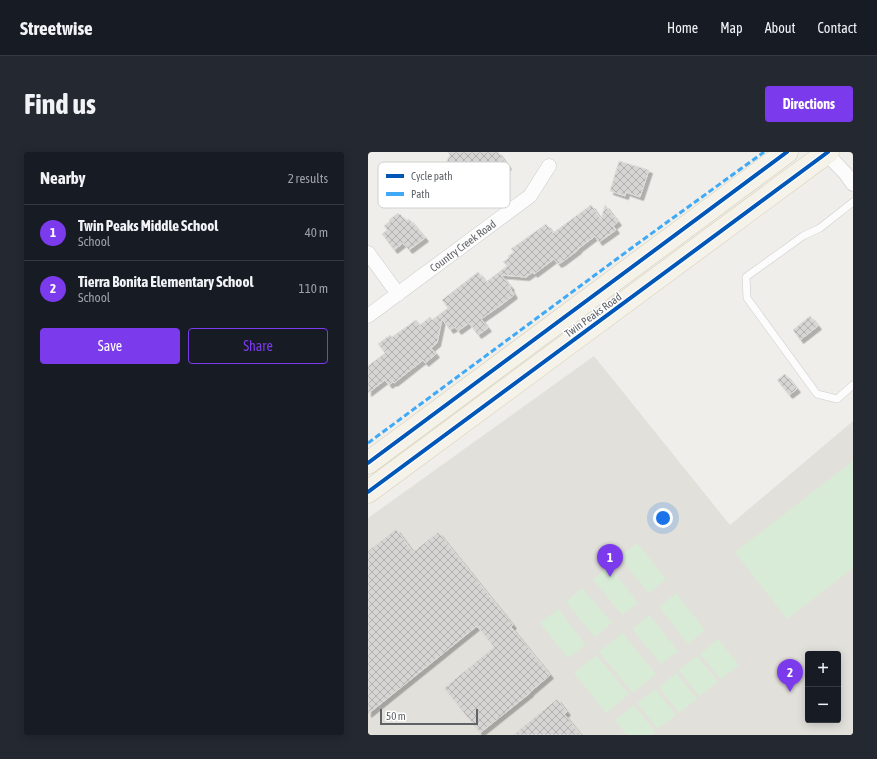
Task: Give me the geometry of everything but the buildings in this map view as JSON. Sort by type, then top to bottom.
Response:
[{"type":"main road","name":"Twin Peaks Road","points":[[368,463],[786,152]]},
{"type":"main road","name":"Twin Peaks Road","points":[[368,492],[827,152]]},
{"type":"street","points":[[827,152],[853,184]]},
{"type":"street","name":"Country Creek Road","points":[[368,316],[530,196],[549,166]]},
{"type":"street","points":[[368,253],[398,294]]},
{"type":"lane","points":[[853,202],[820,228],[803,236],[746,277],[747,298],[817,394],[837,399],[853,385]]},
{"type":"shaded area","points":[[594,356],[730,525],[853,421],[853,735],[368,735],[368,518]]},
{"type":"green space","points":[[853,461],[853,568],[787,619],[735,552]]},
{"type":"green space","points":[[637,543],[666,579],[649,593],[619,557]]},
{"type":"green space","points":[[609,566],[638,603],[622,615],[593,579]]},
{"type":"green space","points":[[582,588],[612,623],[595,637],[566,602]]},
{"type":"green space","points":[[676,593],[705,630],[688,644],[659,607]]},
{"type":"green space","points":[[558,609],[586,645],[568,658],[540,623]]},
{"type":"green space","points":[[649,615],[678,651],[661,664],[632,629]]},
{"type":"green space","points":[[622,633],[656,674],[633,693],[599,652]]},
{"type":"green space","points":[[718,639],[739,665],[721,679],[700,654]]},
{"type":"green space","points":[[596,655],[629,694],[606,713],[574,673]]},
{"type":"green space","points":[[697,656],[718,682],[699,696],[679,670]]},
{"type":"green space","points":[[676,673],[697,699],[679,713],[659,687]]},
{"type":"green space","points":[[655,689],[676,715],[658,729],[637,703]]},
{"type":"green space","points":[[634,705],[655,732],[651,735],[627,735],[615,720]]},
{"type":"marked path","points":[[368,443],[764,152]]},
{"type":"cycle path","points":[[368,463],[787,152]]},
{"type":"cycle path","points":[[368,492],[828,152]]},
{"type":"place","name":"Twin Peaks Middle School","points":[[610,577]]},
{"type":"place","name":"Tierra Bonita Elementary School","points":[[790,692]]}]
